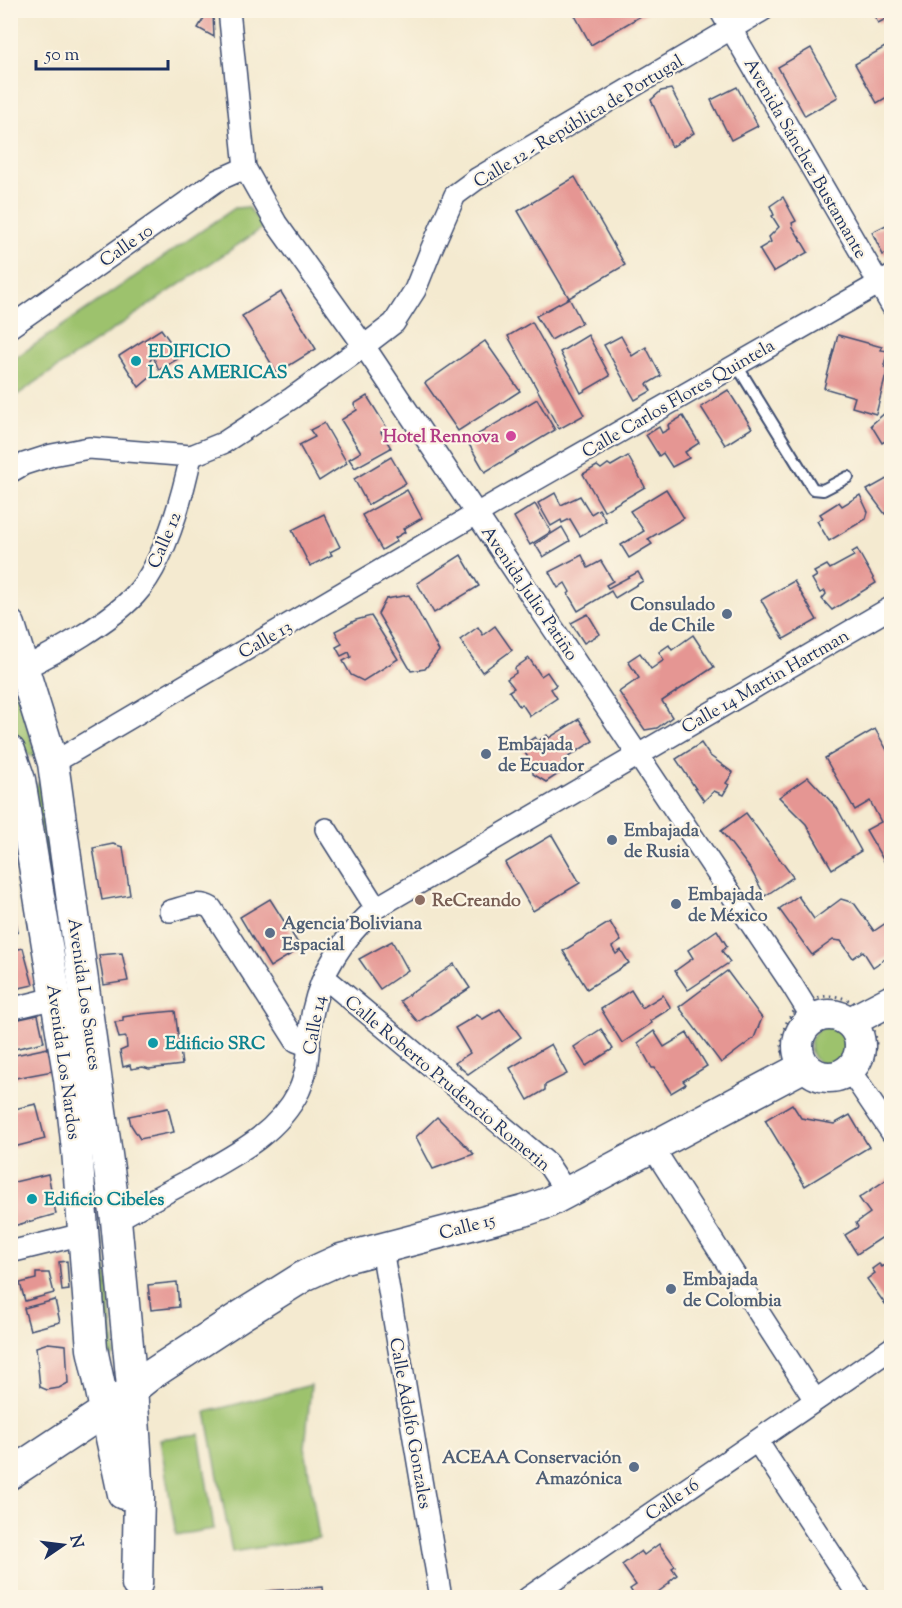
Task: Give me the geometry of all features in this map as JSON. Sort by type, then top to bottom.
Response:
[{"type":"street","points":[[229,10],[245,168]]},
{"type":"street","name":"Avenida Sánchez Bustamante","points":[[720,10],[885,280],[891,306]]},
{"type":"street","name":"Calle 12 - República de Portugal","points":[[364,346],[394,322],[415,290],[455,195],[478,178],[764,10]]},
{"type":"street","name":"Calle 10","points":[[10,327],[218,180],[245,168]]},
{"type":"street","name":"Avenida Julio Patiño","points":[[245,168],[276,223],[364,346],[808,1012]]},
{"type":"street","name":"Calle Carlos Flores Quintela","points":[[477,514],[885,280]]},
{"type":"street","points":[[10,472],[24,464],[52,455],[89,448],[192,456],[232,436],[292,398],[364,346]]},
{"type":"street","name":"Calle 12","points":[[24,668],[109,618],[135,595],[153,570],[182,496],[192,456]]},
{"type":"street","name":"Calle 13","points":[[52,763],[477,514]]},
{"type":"street","name":"Calle 14 Martin Hartman","points":[[638,755],[891,607]]},
{"type":"street","name":"Avenida Los Sauces","points":[[10,625],[52,763],[116,1220],[131,1378]]},
{"type":"street","name":"Avenida Los Nardos","points":[[10,751],[69,1079],[77,1150],[92,1349],[120,1475],[138,1591]]},
{"type":"street","name":"Calle 14","points":[[116,1220],[231,1157],[258,1139],[287,1110],[299,1090],[306,1069],[313,1011],[324,977],[342,944],[357,925],[376,908],[638,755]]},
{"type":"street","points":[[15,783],[52,763]]},
{"type":"street","points":[[326,829],[376,908]]},
{"type":"street","points":[[170,911],[197,904],[211,908],[296,1041],[309,1046]]},
{"type":"street","name":"Calle Roberto Prudencio Romerin","points":[[324,977],[547,1163],[563,1187]]},
{"type":"street","points":[[10,1010],[55,998]]},
{"type":"street","points":[[808,1012],[871,1017],[853,1076],[822,1077],[796,1064],[798,1042],[808,1012]]},
{"type":"street","name":"Calle 15","points":[[103,1401],[131,1378],[296,1261],[336,1244],[380,1241],[524,1211],[563,1187],[796,1064]]},
{"type":"street","name":"Calle 15","points":[[563,1187],[653,1148],[796,1064]]},
{"type":"street","points":[[853,1076],[891,1133]]},
{"type":"street","points":[[653,1148],[815,1400]]},
{"type":"street","points":[[10,1252],[83,1234],[116,1220]]},
{"type":"street","name":"Calle Adolfo Gonzales","points":[[380,1241],[441,1598]]},
{"type":"street","name":"Calle 16","points":[[528,1597],[891,1348]]},
{"type":"street","name":"Avenida Los Nardos","points":[[131,1378],[139,1496],[138,1591]]},
{"type":"street","points":[[10,1452],[103,1401]]},
{"type":"street","points":[[10,1474],[103,1401]]},
{"type":"street","points":[[757,1441],[860,1598]]},
{"type":"lane","points":[[736,364],[813,489],[823,490],[848,477]]},
{"type":"path","points":[[827,996],[841,997],[854,1002],[871,1017],[876,1037],[876,1051],[867,1072],[853,1076],[837,1090],[820,1089],[804,1083],[796,1064],[782,1043],[784,1029],[790,1016],[808,1012],[813,999],[827,996]]},
{"type":"green space","points":[[248,207],[264,227],[11,399],[11,361],[235,208]]},
{"type":"green space","points":[[10,669],[36,755],[33,757],[25,752],[15,731],[12,718]]},
{"type":"green space","points":[[41,780],[71,989],[63,997],[35,788]]},
{"type":"green space","points":[[830,1026],[838,1027],[844,1032],[849,1038],[849,1054],[844,1060],[838,1065],[830,1066],[822,1065],[816,1060],[811,1054],[810,1046],[811,1038],[816,1032],[822,1027]]},
{"type":"green space","points":[[103,1238],[115,1355],[110,1358],[105,1357],[97,1240]]},
{"type":"green space","points":[[311,1385],[305,1448],[319,1538],[232,1552],[206,1412]]},
{"type":"green space","points":[[199,1434],[214,1529],[176,1535],[160,1439]]},
{"type":"building","points":[[572,10],[651,10],[591,45]]},
{"type":"building","points":[[871,10],[892,10],[892,16],[878,23]]},
{"type":"building","points":[[208,11],[213,14],[214,37],[198,28]]},
{"type":"building","points":[[892,43],[892,94],[877,103],[855,64]]},
{"type":"building","points":[[811,48],[838,97],[805,116],[778,67]]},
{"type":"building","points":[[737,87],[758,126],[731,140],[711,100]]},
{"type":"building","points":[[671,89],[694,133],[672,147],[651,100],[661,91]]},
{"type":"building","points":[[575,177],[625,265],[569,298],[518,211]]},
{"type":"building","points":[[783,197],[796,221],[792,223],[793,227],[808,252],[773,272],[759,249],[771,242],[769,237],[779,227],[772,216],[774,215],[770,206]]},
{"type":"building","points":[[892,222],[892,251],[883,255],[872,232]]},
{"type":"building","points":[[281,292],[316,349],[277,373],[242,316]]},
{"type":"building","points":[[569,298],[582,323],[551,340],[536,316]]},
{"type":"building","points":[[532,322],[584,415],[559,429],[508,336]]},
{"type":"building","name":"EDIFICIO LAS AMERICAS","points":[[161,329],[181,357],[159,370],[153,356],[148,364],[153,375],[139,387],[119,356]]},
{"type":"building","points":[[588,335],[610,376],[581,393],[560,352]]},
{"type":"building","points":[[838,335],[882,347],[881,350],[888,351],[884,365],[887,371],[876,414],[852,407],[855,397],[824,388]]},
{"type":"building","points":[[621,336],[632,356],[646,347],[661,376],[647,384],[651,391],[635,400],[604,345]]},
{"type":"building","points":[[485,341],[520,391],[458,431],[425,383]]},
{"type":"building","points":[[728,390],[752,428],[725,445],[701,407]]},
{"type":"building","points":[[367,396],[387,428],[381,432],[391,448],[355,468],[349,459],[361,452],[341,420],[357,410],[354,404]]},
{"type":"building","name":"Hotel Rennova","points":[[537,399],[555,430],[485,472],[467,441]]},
{"type":"building","points":[[892,407],[892,437],[882,443],[871,425]]},
{"type":"building","points":[[683,416],[699,443],[685,452],[689,458],[672,467],[663,453],[659,456],[646,435],[659,427],[662,433],[669,429],[668,425]]},
{"type":"building","points":[[324,423],[347,463],[319,481],[299,445],[315,437],[310,430]]},
{"type":"building","points":[[628,456],[645,487],[604,511],[583,474],[597,466],[601,469],[608,464],[611,466]]},
{"type":"building","points":[[391,457],[406,483],[368,505],[354,479]]},
{"type":"building","points":[[892,476],[892,510],[885,514],[867,490]]},
{"type":"building","points":[[666,489],[684,518],[648,539],[652,544],[629,558],[621,545],[644,531],[630,511]]},
{"type":"building","points":[[407,490],[422,518],[403,529],[405,532],[395,538],[397,541],[382,550],[362,515]]},
{"type":"building","points":[[555,493],[561,505],[580,496],[591,514],[599,509],[606,521],[580,536],[570,519],[562,523],[561,520],[551,526],[538,503]]},
{"type":"building","points":[[860,495],[868,512],[866,519],[829,541],[817,521],[823,518],[820,514],[839,502],[842,506]]},
{"type":"building","points":[[535,504],[551,532],[530,545],[514,517]]},
{"type":"building","points":[[324,514],[340,547],[330,552],[332,555],[310,566],[292,530]]},
{"type":"building","points":[[562,527],[570,541],[543,557],[535,544]]},
{"type":"building","points":[[857,549],[876,583],[832,610],[822,599],[826,594],[825,591],[820,593],[812,579],[817,576],[814,572],[827,565],[830,569],[854,556],[852,552]]},
{"type":"building","points":[[461,555],[479,586],[434,613],[417,583]]},
{"type":"building","points":[[582,555],[588,568],[601,561],[613,581],[606,585],[608,588],[638,572],[643,581],[615,598],[611,591],[578,611],[568,594],[570,592],[565,583],[558,588],[549,572]]},
{"type":"building","points":[[794,581],[817,620],[784,639],[761,600]]},
{"type":"building","points":[[409,595],[439,651],[425,669],[411,671],[378,614],[386,599]]},
{"type":"building","points":[[588,614],[600,634],[584,643],[571,623]]},
{"type":"building","points":[[371,616],[398,659],[363,681],[351,675],[343,661],[351,657],[349,652],[341,656],[336,647],[342,644],[335,631],[356,620]]},
{"type":"building","points":[[495,626],[512,650],[482,672],[460,640],[478,627],[483,635]]},
{"type":"building","points":[[693,635],[714,667],[662,701],[672,717],[657,728],[645,730],[619,692],[639,678],[628,661],[640,653],[651,669],[664,660],[659,652],[669,645],[672,650]]},
{"type":"building","points":[[529,658],[541,676],[547,672],[556,685],[551,689],[557,698],[530,716],[522,704],[519,706],[509,691],[514,688],[507,679],[516,673],[515,668]]},
{"type":"building","points":[[579,719],[593,741],[562,761],[566,769],[546,782],[533,774],[533,766],[521,746],[535,737],[538,741],[547,735],[549,738]]},
{"type":"building","points":[[875,729],[892,759],[892,875],[866,830],[881,822],[870,801],[855,810],[825,758]]},
{"type":"building","points":[[701,743],[709,755],[733,773],[726,783],[729,785],[723,795],[714,791],[704,801],[676,759]]},
{"type":"building","points":[[808,777],[837,808],[861,851],[832,869],[806,824],[779,797]]},
{"type":"building","points":[[746,813],[793,877],[765,896],[751,870],[721,831]]},
{"type":"building","points":[[552,835],[580,883],[533,911],[505,863]]},
{"type":"building","points":[[113,844],[123,847],[130,895],[102,900],[93,848]]},
{"type":"building","points":[[10,892],[18,932],[10,937]]},
{"type":"building","points":[[798,896],[814,919],[841,899],[854,903],[874,931],[892,919],[892,954],[873,967],[863,951],[853,958],[841,941],[833,940],[812,955],[779,909]]},
{"type":"building","name":"Agencia Boliviana Espacial","points":[[270,899],[301,948],[270,967],[240,917]]},
{"type":"building","points":[[610,922],[621,941],[612,947],[616,954],[621,950],[629,963],[587,989],[563,951]]},
{"type":"building","points":[[717,930],[727,946],[722,951],[730,962],[688,990],[675,971],[693,958],[688,950]]},
{"type":"building","points":[[392,941],[408,970],[380,989],[359,959]]},
{"type":"building","points":[[23,948],[33,985],[10,990],[10,951]]},
{"type":"building","points":[[122,953],[128,981],[104,985],[99,955]]},
{"type":"building","points":[[454,964],[470,988],[418,1022],[400,1001]]},
{"type":"building","points":[[727,971],[762,1018],[754,1038],[721,1063],[679,1007]]},
{"type":"building","points":[[631,990],[642,1008],[663,995],[671,1008],[622,1043],[601,1009]]},
{"type":"building","points":[[500,1009],[521,1037],[468,1074],[455,1063],[470,1053],[455,1028],[477,1015],[483,1019]]},
{"type":"building","name":"Edificio SRC","points":[[175,1011],[182,1065],[149,1069],[143,1067],[131,1069],[130,1065],[123,1067],[120,1051],[127,1048],[126,1037],[119,1038],[115,1022],[123,1021],[123,1017]]},
{"type":"building","points":[[38,1015],[44,1042],[10,1050],[10,1021]]},
{"type":"building","points":[[601,1029],[613,1049],[586,1066],[574,1047]]},
{"type":"building","points":[[654,1031],[664,1047],[687,1033],[707,1066],[683,1081],[686,1084],[671,1093],[655,1068],[652,1068],[638,1043]]},
{"type":"building","points":[[551,1044],[567,1074],[545,1085],[545,1090],[528,1100],[510,1068]]},
{"type":"building","points":[[48,1048],[53,1071],[10,1079],[10,1056]]},
{"type":"building","points":[[36,1104],[45,1139],[10,1148],[10,1110]]},
{"type":"building","points":[[792,1104],[801,1118],[834,1124],[850,1115],[869,1147],[805,1186],[765,1120]]},
{"type":"building","points":[[168,1108],[174,1132],[140,1139],[131,1125],[129,1116]]},
{"type":"building","points":[[437,1117],[474,1154],[433,1169],[416,1137]]},
{"type":"building","name":"Edificio Cibeles","points":[[48,1174],[56,1214],[10,1227],[10,1183]]},
{"type":"building","points":[[892,1176],[892,1231],[857,1254],[845,1235],[858,1227],[856,1223],[870,1213],[859,1198]]},
{"type":"building","points":[[892,1238],[892,1254],[885,1242]]},
{"type":"building","points":[[67,1261],[69,1290],[62,1291],[59,1262]]},
{"type":"building","points":[[890,1262],[892,1265],[892,1299],[885,1304],[867,1279],[875,1273],[872,1269],[879,1264],[882,1267]]},
{"type":"building","points":[[36,1273],[49,1273],[54,1293],[25,1301],[20,1283],[36,1279]]},
{"type":"building","points":[[177,1282],[179,1307],[151,1310],[148,1285]]},
{"type":"building","points":[[55,1300],[60,1322],[30,1330],[24,1308]]},
{"type":"building","points":[[48,1343],[66,1345],[68,1383],[59,1388],[47,1390],[40,1387],[36,1347]]},
{"type":"building","points":[[659,1544],[675,1566],[672,1568],[677,1575],[650,1598],[636,1598],[630,1589],[636,1585],[622,1565],[641,1551],[644,1555]]},
{"type":"building","points":[[323,1587],[324,1598],[268,1598],[267,1591]]},
{"type":"place","name":"EDIFICIO LAS AMERICAS","points":[[136,361]]},
{"type":"place","name":"Hotel Rennova","points":[[511,436]]},
{"type":"place","name":"Consulado de Chile","points":[[727,614]]},
{"type":"place","name":"Embajada de Ecuador","points":[[486,754]]},
{"type":"place","name":"Embajada de Rusia","points":[[612,840]]},
{"type":"place","name":"ReCreando","points":[[420,900]]},
{"type":"place","name":"Embajada de México","points":[[676,904]]},
{"type":"place","name":"Agencia Boliviana Espacial","points":[[270,933]]},
{"type":"place","name":"Edificio SRC","points":[[153,1043]]},
{"type":"place","name":"Edificio Cibeles","points":[[32,1199]]},
{"type":"place","name":"Embajada de Colombia","points":[[671,1289]]},
{"type":"place","name":"ACEAA Conservación Amazónica","points":[[634,1467]]}]
